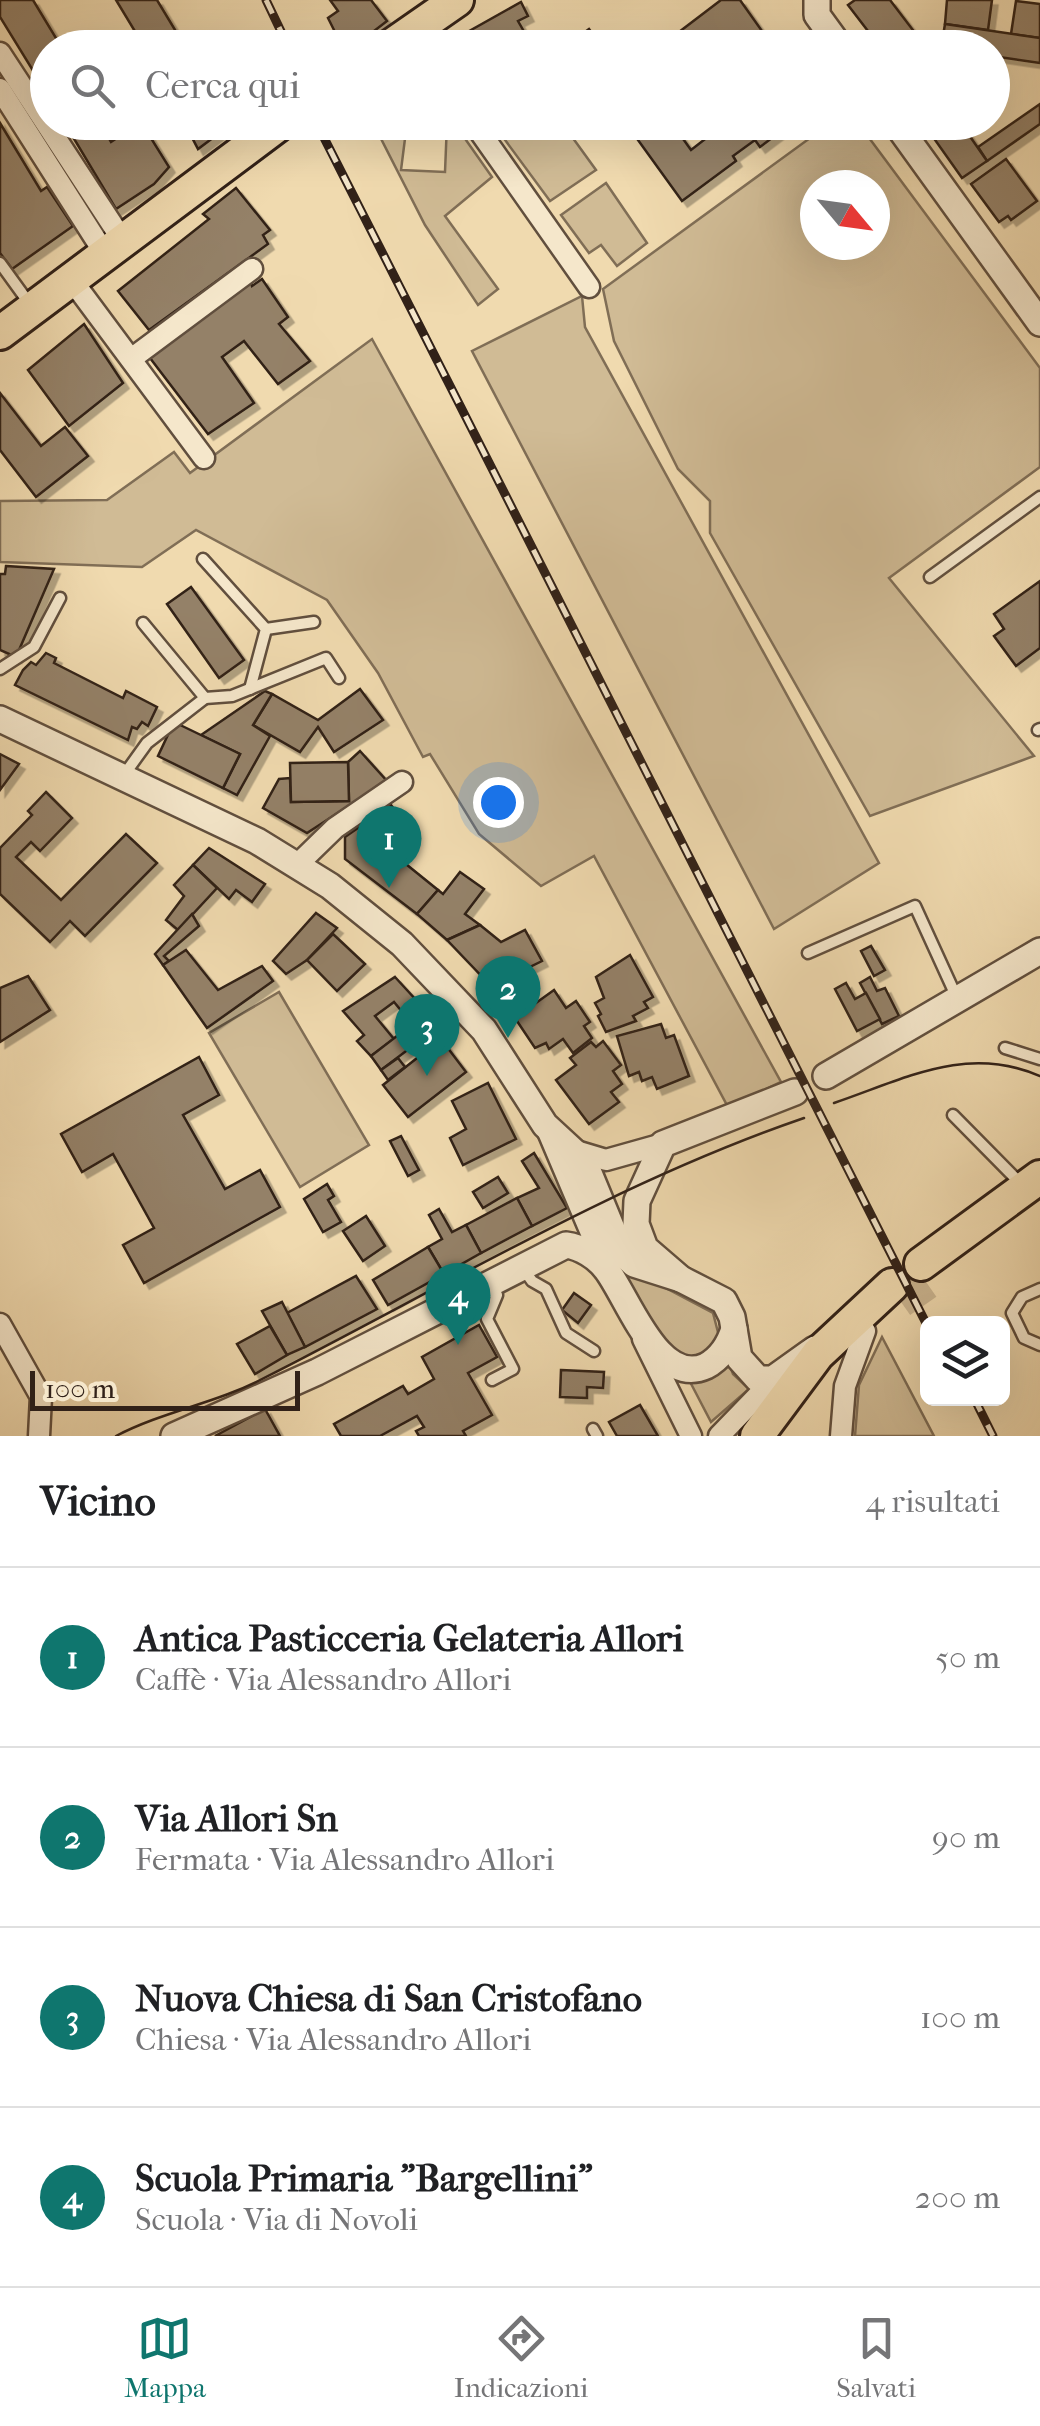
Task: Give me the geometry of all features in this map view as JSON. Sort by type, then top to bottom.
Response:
[{"type":"main road","points":[[422,30],[457,0]]},
{"type":"main road","points":[[0,332],[258,140]]},
{"type":"main road","points":[[926,1272],[1035,1192]]},
{"type":"main road","points":[[757,1436],[832,1338],[896,1294],[830,1368],[780,1436]]},
{"type":"street","points":[[814,5],[830,30]]},
{"type":"street","points":[[2,58],[30,105]]},
{"type":"street","points":[[0,89],[30,131]]},
{"type":"street","points":[[37,140],[114,247]]},
{"type":"street","points":[[51,140],[114,247]]},
{"type":"street","points":[[486,140],[589,286]]},
{"type":"street","points":[[908,140],[1040,324]]},
{"type":"street","points":[[131,360],[252,269]]},
{"type":"street","points":[[71,279],[204,458]]},
{"type":"street","points":[[0,719],[124,775],[298,864],[365,914],[435,976],[484,1030],[545,1125],[606,1269],[691,1436]]},
{"type":"street","points":[[298,864],[335,828],[402,782]]},
{"type":"street","points":[[826,1076],[1040,951]]},
{"type":"street","points":[[576,1151],[606,1160],[664,1144],[796,1092]]},
{"type":"street","points":[[545,1125],[576,1151],[591,1174],[622,1253],[634,1264],[720,1296],[746,1370],[764,1381],[778,1376]]},
{"type":"street","points":[[664,1144],[642,1182],[636,1224],[645,1248],[682,1279]]},
{"type":"street","points":[[174,1436],[317,1372],[568,1245],[585,1251],[606,1269]]},
{"type":"street","points":[[0,1324],[41,1397],[39,1436]]},
{"type":"street","points":[[637,1324],[668,1360],[689,1369],[702,1367],[720,1356],[734,1329]]},
{"type":"street","points":[[841,1436],[845,1386],[866,1331]]},
{"type":"street","points":[[719,1436],[778,1376],[832,1338]]},
{"type":"lane","points":[[0,263],[32,308]]},
{"type":"lane","points":[[930,577],[1040,497]]},
{"type":"lane","points":[[204,559],[266,629]]},
{"type":"lane","points":[[0,669],[34,646],[60,598]]},
{"type":"lane","points":[[266,629],[314,622]]},
{"type":"lane","points":[[143,623],[205,698]]},
{"type":"lane","points":[[250,688],[266,629]]},
{"type":"lane","points":[[124,775],[147,743],[205,698],[232,696],[326,658],[339,678]]},
{"type":"lane","points":[[808,954],[915,906],[957,999]]},
{"type":"lane","points":[[1005,1048],[1040,1059]]},
{"type":"lane","points":[[953,1115],[1035,1192]]},
{"type":"lane","points":[[522,1266],[532,1281],[546,1289],[566,1333],[594,1351]]},
{"type":"lane","points":[[489,1283],[497,1295],[486,1318],[513,1368],[492,1380]]},
{"type":"lane","points":[[1040,1289],[1022,1297],[1012,1312],[1024,1338],[1040,1345]]},
{"type":"shaded area","points":[[382,140],[405,140],[401,170],[445,172],[446,140],[466,140],[492,177],[445,216],[498,289],[478,305],[425,225]]},
{"type":"shaded area","points":[[505,140],[574,140],[596,170],[550,201]]},
{"type":"shaded area","points":[[807,140],[871,140],[1040,368],[1040,467],[889,578],[1034,756],[870,816],[710,533],[710,501],[678,469],[614,341],[603,289]]},
{"type":"shaded area","points":[[606,183],[647,243],[617,266],[601,245],[589,253],[561,215]]},
{"type":"shaded area","points":[[582,296],[585,327],[879,863],[774,929],[472,351]]},
{"type":"shaded area","points":[[372,339],[781,1082],[728,1107],[594,856],[541,886],[479,834],[430,754],[423,757],[378,673],[327,600],[196,530],[142,567],[0,562],[0,501],[107,500],[174,452],[190,473]]},
{"type":"shaded area","points":[[279,992],[369,1145],[300,1187],[209,1033]]},
{"type":"shaded area","points":[[626,1267],[713,1313],[720,1340],[714,1349],[693,1362],[667,1351],[622,1271]]},
{"type":"shaded area","points":[[882,1337],[934,1436],[855,1436],[859,1385]]},
{"type":"shaded area","points":[[728,1360],[733,1374],[749,1389],[711,1422],[687,1376]]},
{"type":"building","points":[[0,0],[33,0],[51,30],[30,30],[30,66],[0,17]]},
{"type":"building","points":[[116,0],[157,0],[175,30],[134,30]]},
{"type":"building","points":[[330,0],[371,0],[387,21],[375,30],[334,30],[328,18],[338,11]]},
{"type":"building","points":[[721,0],[740,0],[761,30],[682,30]]},
{"type":"building","points":[[855,0],[890,0],[913,30],[867,30],[848,5]]},
{"type":"building","points":[[947,0],[992,0],[988,30],[945,24]]},
{"type":"building","points":[[1016,1],[1040,4],[1040,38],[1011,34]]},
{"type":"building","points":[[521,2],[528,16],[518,21],[523,30],[471,30]]},
{"type":"building","points":[[945,24],[986,30],[944,30]]},
{"type":"building","points":[[1010,34],[1040,38],[1040,63],[1010,59]]},
{"type":"building","points":[[1040,104],[1040,124],[987,161],[978,147],[988,140],[1010,140],[1010,125]]},
{"type":"building","points":[[0,123],[41,191],[47,187],[73,226],[12,269],[0,253]]},
{"type":"building","points":[[75,140],[152,140],[169,167],[154,184],[116,209]]},
{"type":"building","points":[[193,140],[210,140],[198,149]]},
{"type":"building","points":[[638,140],[684,140],[691,150],[704,140],[755,140],[733,156],[736,161],[682,201]]},
{"type":"building","points":[[935,140],[972,140],[987,161],[962,178]]},
{"type":"building","points":[[1006,159],[1037,201],[1011,220],[1008,216],[999,222],[971,184]]},
{"type":"building","points":[[236,188],[270,230],[263,235],[268,244],[149,330],[118,291],[209,219],[203,214]]},
{"type":"building","points":[[262,279],[288,317],[279,324],[310,361],[278,384],[244,341],[222,357],[254,403],[208,434],[150,358],[251,282],[252,286]]},
{"type":"building","points":[[84,324],[123,383],[69,426],[28,370]]},
{"type":"building","points":[[0,393],[41,446],[65,427],[88,456],[36,497],[0,450]]},
{"type":"building","points":[[6,566],[54,569],[16,657],[0,650],[0,574],[5,574]]},
{"type":"building","points":[[1040,581],[1040,648],[1016,666],[994,636],[1004,629],[994,614]]},
{"type":"building","points":[[191,587],[244,660],[219,678],[167,604]]},
{"type":"building","points":[[46,653],[56,658],[54,663],[123,698],[126,691],[157,707],[148,726],[142,722],[137,729],[132,727],[128,740],[15,685],[23,670],[31,662],[36,665]]},
{"type":"building","points":[[360,689],[383,720],[334,752],[318,727],[300,752],[253,725],[272,694],[318,720]]},
{"type":"building","points":[[265,691],[272,694],[253,725],[270,736],[237,795],[223,788],[240,754],[201,735]]},
{"type":"building","points":[[174,722],[240,754],[223,788],[158,756]]},
{"type":"building","points":[[360,751],[387,781],[307,833],[263,808],[279,779],[290,778],[291,802],[349,801],[348,762]]},
{"type":"building","points":[[0,754],[19,764],[0,790]]},
{"type":"building","points":[[348,762],[349,801],[291,802],[290,763]]},
{"type":"building","points":[[46,792],[72,818],[40,851],[31,842],[16,857],[61,900],[126,834],[157,863],[85,936],[70,921],[50,942],[0,894],[0,848],[32,815],[28,811]]},
{"type":"building","points":[[391,805],[413,834],[391,852],[438,890],[417,914],[345,859],[345,837]]},
{"type":"building","points":[[209,848],[265,884],[252,902],[236,890],[229,899],[193,865]]},
{"type":"building","points":[[193,865],[217,888],[178,930],[166,920],[184,896],[174,885]]},
{"type":"building","points":[[460,872],[484,889],[465,914],[480,925],[447,940],[417,914],[438,890],[443,894]]},
{"type":"building","points":[[316,913],[337,928],[307,960],[286,974],[273,961]]},
{"type":"building","points":[[192,914],[199,926],[164,956],[169,961],[163,965],[155,954]]},
{"type":"building","points":[[480,925],[501,942],[525,930],[542,961],[491,986],[447,940]]},
{"type":"building","points":[[333,934],[365,964],[337,991],[307,960]]},
{"type":"building","points":[[871,946],[885,970],[874,976],[861,951]]},
{"type":"building","points":[[186,950],[218,990],[262,966],[273,981],[207,1028],[163,965]]},
{"type":"building","points":[[630,955],[653,997],[644,1002],[648,1008],[633,1016],[636,1021],[606,1032],[595,1003],[604,998],[596,977]]},
{"type":"building","points":[[28,976],[50,1010],[0,1042],[0,988]]},
{"type":"building","points":[[395,977],[428,1013],[413,1025],[394,1002],[375,1016],[394,1039],[371,1056],[357,1041],[364,1035],[343,1011]]},
{"type":"building","points":[[870,977],[877,991],[885,988],[899,1016],[882,1024],[860,983]]},
{"type":"building","points":[[846,983],[855,999],[866,993],[880,1019],[857,1031],[835,989]]},
{"type":"building","points":[[554,990],[566,1008],[576,1001],[590,1022],[584,1026],[592,1038],[573,1053],[563,1039],[549,1049],[546,1043],[535,1048],[515,1018]]},
{"type":"building","points":[[415,1022],[426,1036],[381,1070],[371,1056]]},
{"type":"building","points":[[661,1024],[666,1038],[674,1035],[689,1076],[657,1089],[652,1077],[642,1081],[639,1072],[629,1076],[617,1036]]},
{"type":"building","points":[[441,1039],[466,1072],[408,1117],[383,1085]]},
{"type":"building","points":[[603,1041],[621,1065],[613,1071],[622,1084],[611,1092],[619,1102],[589,1124],[556,1080],[576,1065],[570,1058],[591,1042],[596,1047]]},
{"type":"building","points":[[199,1057],[219,1095],[183,1115],[225,1189],[260,1170],[280,1207],[144,1283],[123,1245],[154,1228],[113,1154],[82,1172],[61,1134]]},
{"type":"building","points":[[398,1058],[405,1067],[388,1080],[381,1070]]},
{"type":"building","points":[[488,1083],[516,1139],[463,1165],[450,1138],[466,1129],[452,1101]]},
{"type":"building","points":[[401,1136],[419,1170],[408,1176],[390,1141]]},
{"type":"building","points":[[534,1153],[567,1208],[532,1226],[517,1198],[539,1188],[522,1161]]},
{"type":"building","points":[[498,1177],[508,1193],[483,1208],[473,1192]]},
{"type":"building","points":[[327,1184],[334,1196],[328,1200],[341,1222],[323,1232],[304,1199]]},
{"type":"building","points":[[517,1198],[532,1226],[481,1253],[466,1225]]},
{"type":"building","points":[[439,1209],[452,1232],[466,1225],[481,1253],[444,1274],[428,1247],[442,1239],[429,1215]]},
{"type":"building","points":[[366,1216],[385,1246],[363,1261],[343,1231]]},
{"type":"building","points":[[428,1247],[444,1274],[388,1305],[373,1280]]},
{"type":"building","points":[[356,1276],[377,1309],[305,1347],[287,1313]]},
{"type":"building","points":[[574,1293],[591,1305],[578,1323],[562,1310]]},
{"type":"building","points":[[282,1302],[305,1347],[287,1355],[262,1311]]},
{"type":"building","points":[[479,1325],[497,1357],[468,1373],[492,1415],[463,1431],[466,1436],[419,1436],[416,1431],[424,1427],[417,1416],[380,1436],[341,1436],[334,1424],[403,1386],[408,1394],[434,1379],[422,1357]]},
{"type":"building","points":[[270,1326],[287,1355],[255,1374],[237,1344]]},
{"type":"building","points":[[561,1370],[604,1372],[603,1388],[587,1387],[587,1398],[560,1397]]},
{"type":"building","points":[[640,1405],[658,1436],[617,1436],[609,1422]]},
{"type":"building","points":[[265,1409],[280,1436],[215,1436]]},
{"type":"tunnel","points":[[901,1302],[931,1281]]},
{"type":"tram line","points":[[834,1103],[911,1075],[961,1064],[987,1063],[1040,1076]]},
{"type":"tram line","points":[[116,1436],[246,1387],[597,1205],[665,1173],[804,1118]]},
{"type":"railway","points":[[266,0],[280,30]]},
{"type":"railway","points":[[325,140],[922,1316]]},
{"type":"railway","points":[[978,1406],[993,1436]]},
{"type":"place","name":"Antica Pasticceria Gelateria Allori","points":[[389,888]]},
{"type":"place","name":"Via Allori Sn","points":[[508,1038]]},
{"type":"place","name":"Nuova Chiesa di San Cristofano","points":[[427,1076]]},
{"type":"place","name":"Scuola Primaria \"Bargellini\"","points":[[458,1345]]}]
